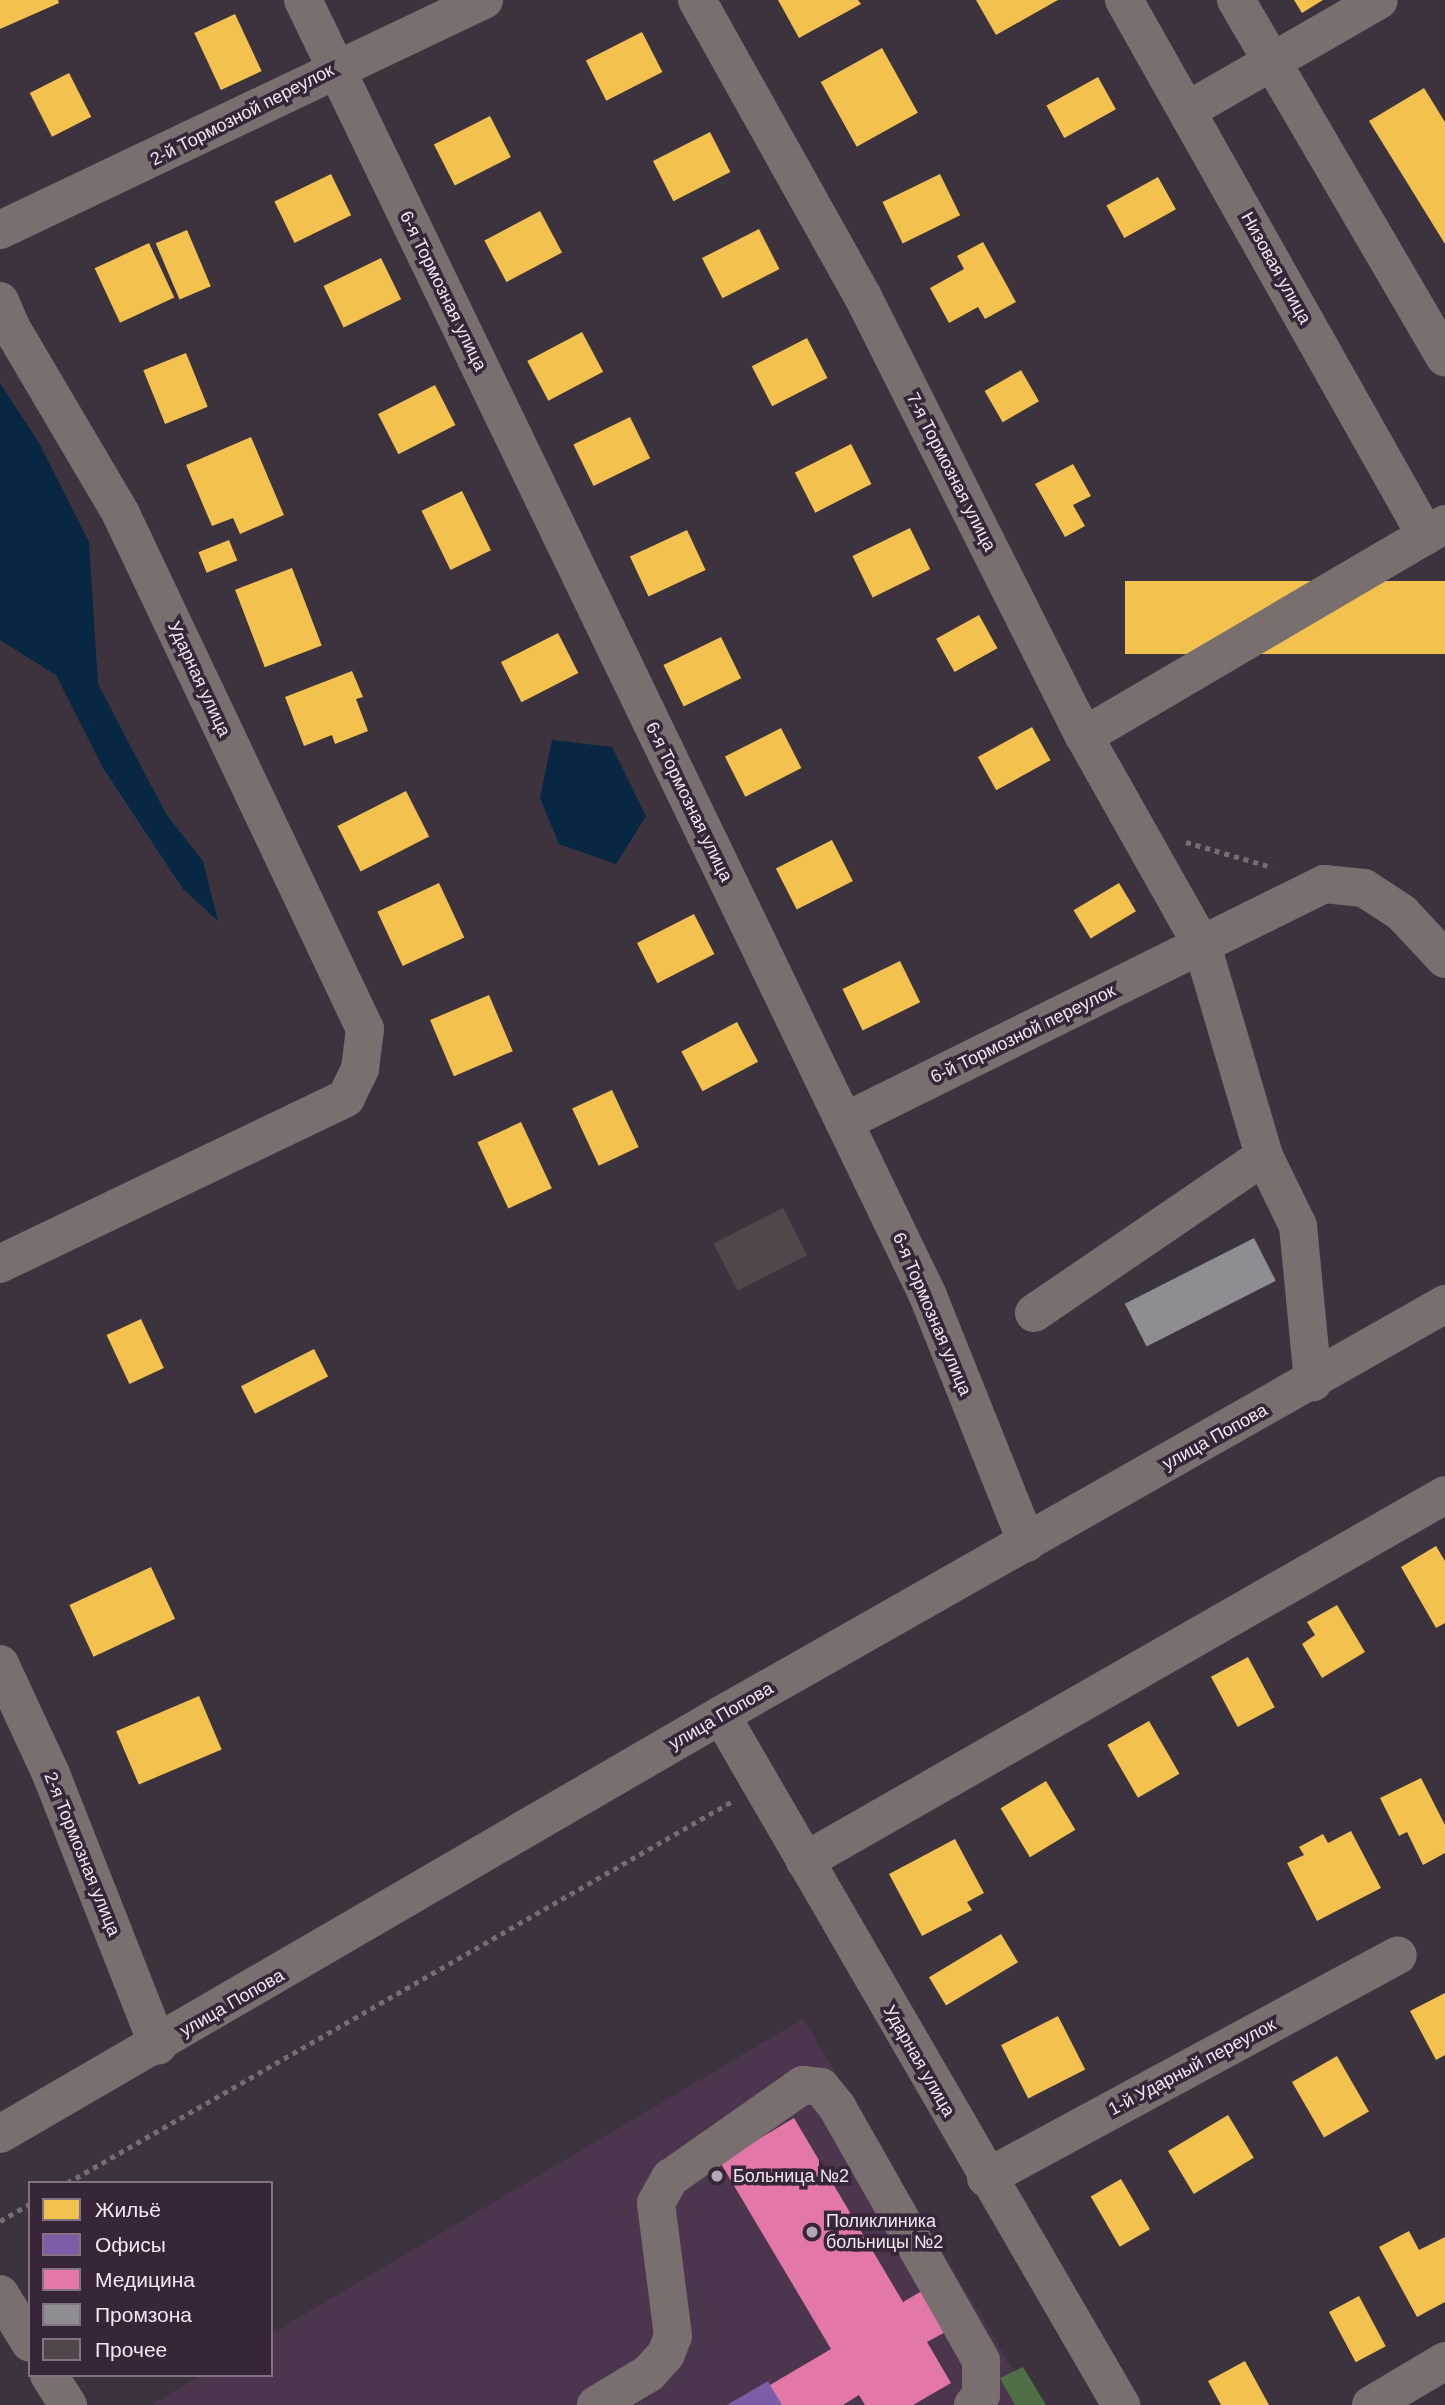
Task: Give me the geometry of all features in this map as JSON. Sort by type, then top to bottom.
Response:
[{"type":"street","name":"6-я Тормозная улица","points":[[303,0],[928,1296],[1027,1543]]},
{"type":"street","name":"2-й Тормозной переулок","points":[[3,226],[175,151],[335,67],[484,0]]},
{"type":"street","name":"7-я Тормозная улица","points":[[697,0],[863,297],[1084,736],[1202,945],[1264,1156],[1298,1226],[1313,1382]]},
{"type":"street","name":"Низовая улица","points":[[1124,0],[1435,530]]},
{"type":"street","points":[[1236,0],[1445,357]]},
{"type":"street","points":[[1188,110],[1379,0]]},
{"type":"street","name":"Ударная улица","points":[[0,300],[11,327],[121,514],[365,1029],[360,1069],[346,1098],[0,1264]]},
{"type":"street","points":[[1084,736],[1435,530]]},
{"type":"street","points":[[1324,884],[1364,888],[1402,913],[1445,959]]},
{"type":"street","name":"6-й Тормозной переулок","points":[[844,1122],[1324,884]]},
{"type":"street","points":[[1034,1313],[1264,1156]]},
{"type":"street","name":"улица Попова","points":[[0,2134],[158,2046],[721,1715],[1313,1382],[1445,1304]]},
{"type":"street","points":[[805,1861],[1445,1495]]},
{"type":"street","name":"2-я Тормозная улица","points":[[0,1664],[51,1774],[158,2046]]},
{"type":"street","name":"Ударная улица","points":[[721,1715],[986,2178],[1121,2405]]},
{"type":"street","name":"1-й Ударный переулок","points":[[986,2178],[1398,1955]]},
{"type":"street","points":[[596,2405],[649,2373],[666,2354],[673,2336],[656,2203],[670,2178],[803,2085],[821,2087],[837,2107],[981,2361],[981,2395],[974,2405]]},
{"type":"street","points":[[0,2294],[28,2340]]},
{"type":"street","points":[[1371,2405],[1445,2361]]},
{"type":"street","points":[[51,2377],[68,2405]]},
{"type":"path","points":[[1138,829],[1324,884]]},
{"type":"path","points":[[70,2181],[761,1784]]},
{"type":"path","points":[[0,2221],[28,2205]]},
{"type":"shaded area","name":"Больница №2","points":[[803,2019],[1034,2405],[152,2405],[199,2377],[273,2377],[273,2333]]},
{"type":"green space","points":[[1023,2367],[1046,2405],[1015,2405],[1000,2378]]},
{"type":"water","points":[[0,383],[39,443],[89,542],[98,684],[166,814],[203,861],[218,921],[183,889],[103,768],[56,675],[0,640]]},
{"type":"water","points":[[552,740],[612,747],[646,816],[616,864],[559,844],[540,798]]},
{"type":"building: Жильё","points":[[0,0],[58,0],[59,3],[0,29]]},
{"type":"building: Жильё","points":[[778,0],[858,0],[861,4],[799,38]]},
{"type":"building: Жильё","points":[[976,0],[1058,0],[996,35]]},
{"type":"building: Жильё","points":[[1294,0],[1323,0],[1302,13]]},
{"type":"building: Жильё","points":[[235,14],[262,71],[221,90],[194,33]]},
{"type":"building: Жильё","points":[[642,32],[662,72],[606,101],[586,61]]},
{"type":"building: Жильё","points":[[882,48],[918,113],[857,147],[821,82]]},
{"type":"building: Жильё","points":[[69,73],[91,117],[52,137],[30,93]]},
{"type":"building: Жильё","points":[[1098,77],[1116,109],[1064,138],[1046,106]]},
{"type":"building: Жильё","points":[[1424,88],[1445,122],[1445,244],[1369,121]]},
{"type":"building: Жильё","points":[[490,116],[511,157],[455,186],[434,145]]},
{"type":"building: Жильё","points":[[710,132],[730,172],[673,201],[653,161]]},
{"type":"building: Жильё","points":[[331,174],[351,215],[295,243],[274,202]]},
{"type":"building: Жильё","points":[[940,174],[960,215],[903,243],[882,202]]},
{"type":"building: Жильё","points":[[1158,177],[1176,209],[1124,238],[1106,206]]},
{"type":"building: Жильё","points":[[540,211],[562,252],[506,282],[484,241]]},
{"type":"building: Жильё","points":[[759,229],[779,269],[722,298],[702,258]]},
{"type":"building: Жильё","points":[[187,230],[211,286],[180,299],[156,243]]},
{"type":"building: Жильё","points":[[983,242],[1016,302],[985,319],[978,307],[949,323],[930,288],[964,269],[957,256]]},
{"type":"building: Жильё","points":[[149,243],[174,297],[120,323],[95,268]]},
{"type":"building: Жильё","points":[[381,258],[401,299],[344,327],[323,286]]},
{"type":"building: Жильё","points":[[582,332],[603,372],[548,401],[527,361]]},
{"type":"building: Жильё","points":[[807,338],[827,378],[772,406],[752,366]]},
{"type":"building: Жильё","points":[[186,353],[208,407],[165,424],[143,370]]},
{"type":"building: Жильё","points":[[1021,370],[1039,401],[1003,422],[985,391]]},
{"type":"building: Жильё","points":[[435,385],[455,425],[398,454],[378,414]]},
{"type":"building: Жильё","points":[[630,417],[650,458],[594,486],[573,445]]},
{"type":"building: Жильё","points":[[251,437],[284,515],[240,534],[233,518],[212,526],[186,465]]},
{"type":"building: Жильё","points":[[851,444],[871,484],[815,513],[795,473]]},
{"type":"building: Жильё","points":[[1073,464],[1091,496],[1073,505],[1085,526],[1065,537],[1035,484]]},
{"type":"building: Жильё","points":[[462,491],[491,550],[450,570],[422,511]]},
{"type":"building: Жильё","points":[[910,528],[930,569],[873,597],[852,556]]},
{"type":"building: Жильё","points":[[687,530],[706,570],[648,597],[630,557]]},
{"type":"building: Жильё","points":[[229,540],[237,560],[207,573],[198,552]]},
{"type":"building: Жильё","points":[[292,568],[322,645],[265,667],[235,590]]},
{"type":"building: Жильё","points":[[1125,581],[1445,581],[1445,654],[1125,654]]},
{"type":"building: Жильё","points":[[979,615],[997,648],[955,672],[936,639]]},
{"type":"building: Жильё","points":[[558,633],[578,673],[521,702],[501,662]]},
{"type":"building: Жильё","points":[[721,637],[741,678],[684,706],[663,665]]},
{"type":"building: Жильё","points":[[352,671],[363,697],[356,699],[368,731],[335,744],[332,735],[304,746],[285,697]]},
{"type":"building: Жильё","points":[[1032,727],[1050,760],[996,790],[978,757]]},
{"type":"building: Жильё","points":[[781,728],[801,768],[745,797],[725,757]]},
{"type":"building: Жильё","points":[[406,791],[429,836],[361,871],[337,826]]},
{"type":"building: Жильё","points":[[832,840],[853,881],[797,910],[776,869]]},
{"type":"building: Жильё","points":[[439,883],[464,937],[403,966],[377,912]]},
{"type":"building: Жильё","points":[[1119,883],[1136,911],[1091,939],[1074,910]]},
{"type":"building: Жильё","points":[[694,914],[714,954],[657,983],[637,943]]},
{"type":"building: Жильё","points":[[900,961],[920,1002],[863,1030],[842,989]]},
{"type":"building: Жильё","points":[[489,995],[513,1051],[454,1076],[430,1020]]},
{"type":"building: Жильё","points":[[737,1022],[758,1062],[703,1091],[681,1052]]},
{"type":"building: Жильё","points":[[612,1090],[639,1147],[599,1166],[572,1109]]},
{"type":"building: Жильё","points":[[521,1122],[552,1188],[508,1208],[477,1142]]},
{"type":"building: Жильё","points":[[141,1319],[164,1368],[129,1384],[107,1335]]},
{"type":"building: Жильё","points":[[314,1349],[328,1377],[255,1414],[241,1386]]},
{"type":"building: Жильё","points":[[1436,1546],[1445,1561],[1445,1623],[1436,1628],[1401,1567]]},
{"type":"building: Жильё","points":[[151,1567],[175,1619],[94,1657],[69,1605]]},
{"type":"building: Жильё","points":[[1337,1605],[1365,1652],[1322,1678],[1302,1644],[1315,1635],[1307,1622]]},
{"type":"building: Жильё","points":[[1248,1657],[1275,1707],[1238,1727],[1211,1677]]},
{"type":"building: Жильё","points":[[199,1696],[222,1749],[139,1785],[116,1731]]},
{"type":"building: Жильё","points":[[1149,1721],[1180,1774],[1138,1798],[1107,1745]]},
{"type":"building: Жильё","points":[[1421,1778],[1445,1825],[1445,1853],[1423,1865],[1407,1832],[1399,1836],[1380,1798]]},
{"type":"building: Жильё","points":[[1046,1781],[1075,1830],[1030,1857],[1001,1808]]},
{"type":"building: Жильё","points":[[1351,1831],[1381,1888],[1317,1921],[1287,1863],[1304,1855],[1299,1847],[1323,1834],[1328,1843]]},
{"type":"building: Жильё","points":[[955,1839],[984,1893],[967,1902],[972,1910],[922,1936],[889,1874]]},
{"type":"building: Жильё","points":[[1001,1934],[1018,1962],[946,2006],[929,1977]]},
{"type":"building: Жильё","points":[[1445,1993],[1445,2055],[1436,2060],[1410,2011]]},
{"type":"building: Жильё","points":[[1058,2016],[1085,2069],[1028,2099],[1001,2045]]},
{"type":"building: Жильё","points":[[1337,2056],[1369,2111],[1324,2137],[1292,2082]]},
{"type":"building: Жильё","points":[[1228,2115],[1254,2158],[1194,2194],[1168,2151]]},
{"type":"building: Жильё","points":[[1121,2179],[1150,2229],[1120,2247],[1091,2196]]},
{"type":"building: Жильё","points":[[1409,2231],[1419,2250],[1445,2237],[1445,2302],[1417,2317],[1379,2247]]},
{"type":"building: Жильё","points":[[1359,2296],[1386,2346],[1356,2362],[1329,2312]]},
{"type":"building: Жильё","points":[[1245,2361],[1269,2405],[1221,2405],[1208,2381]]},
{"type":"building: Офисы","points":[[768,2381],[782,2405],[727,2405]]},
{"type":"building: Медицина","name":"Поликлиника больницы №2","points":[[794,2118],[903,2302],[927,2288],[951,2329],[927,2342],[951,2383],[913,2405],[865,2405],[859,2395],[843,2405],[782,2405],[770,2385],[831,2349],[720,2162]]},
{"type":"building: Промзона","points":[[1254,1238],[1276,1281],[1147,1347],[1125,1304]]},
{"type":"building: Прочее","points":[[783,1208],[807,1255],[738,1291],[714,1243]]},
{"type":"place","name":"Больница №2","points":[[717,2176]]},
{"type":"place","name":"Поликлиника больницы №2","points":[[812,2232]]}]
